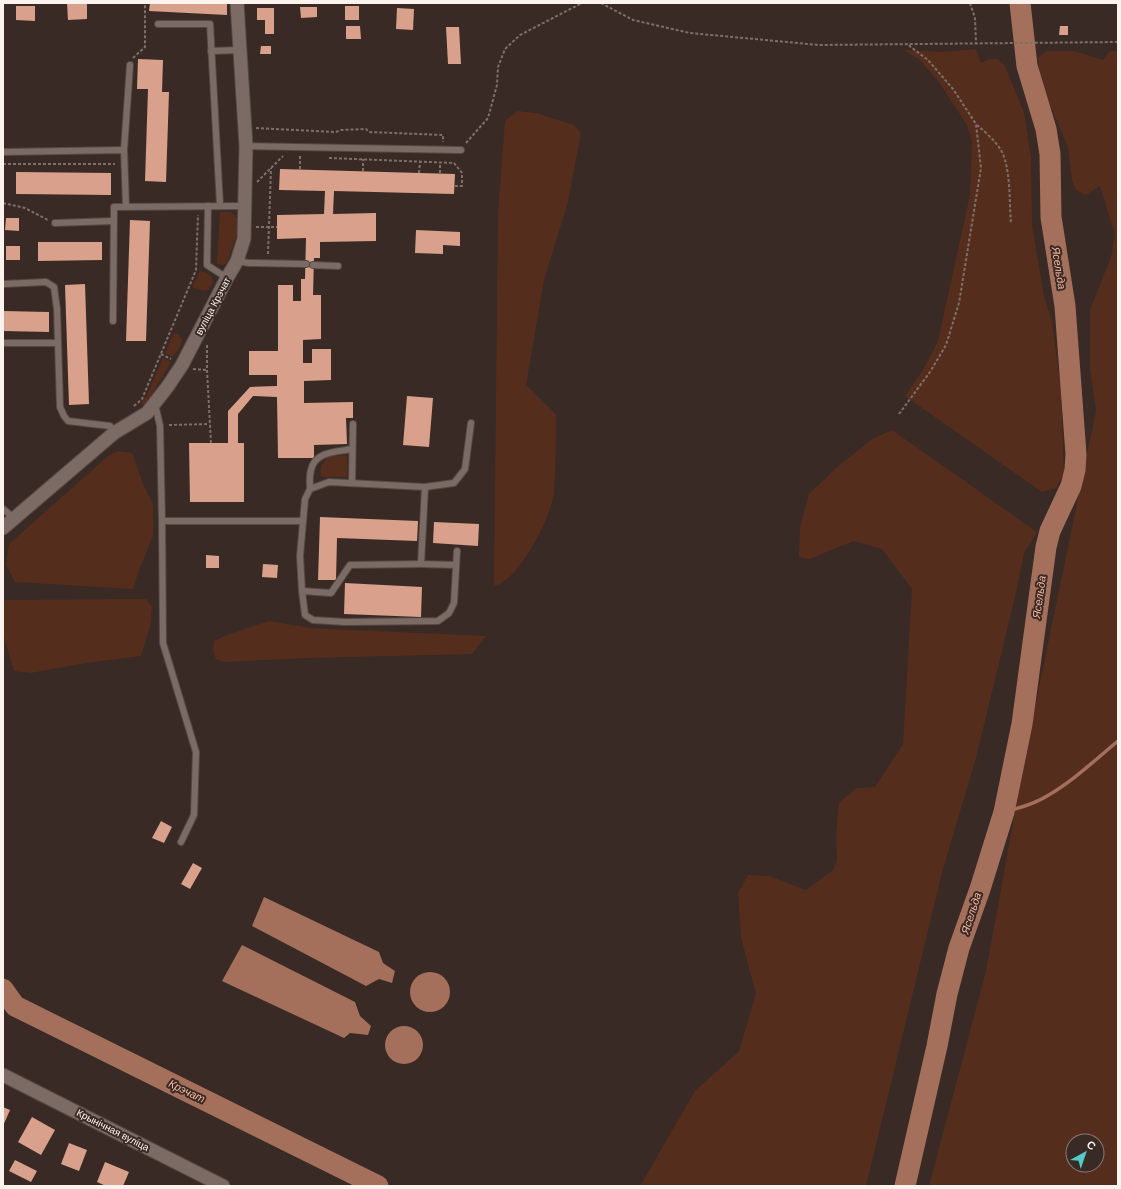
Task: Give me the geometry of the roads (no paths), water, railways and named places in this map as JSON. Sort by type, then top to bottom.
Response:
[{"type":"street","name":"вуліца Крэчат","points":[[3,528],[114,433],[147,413],[155,404],[182,365],[227,278],[238,261],[244,239],[246,146],[238,3]]},
{"type":"street","name":"Крынічная вуліца","points":[[3,1075],[223,1186]]},
{"type":"lane","points":[[158,24],[210,24],[220,205]]},
{"type":"lane","points":[[211,51],[240,50]]},
{"type":"lane","points":[[126,206],[124,150],[130,65]]},
{"type":"lane","points":[[246,146],[461,150]]},
{"type":"lane","points":[[3,152],[124,150]]},
{"type":"lane","points":[[208,206],[207,265],[227,278]]},
{"type":"lane","points":[[113,321],[114,207],[245,206]]},
{"type":"lane","points":[[55,223],[113,221]]},
{"type":"lane","points":[[238,261],[249,263],[306,264]]},
{"type":"lane","points":[[313,265],[338,266]]},
{"type":"lane","points":[[3,284],[46,282],[54,287],[58,309],[60,407],[68,422],[110,426],[114,433]]},
{"type":"lane","points":[[3,344],[58,343]]},
{"type":"lane","points":[[155,404],[160,426],[163,643],[196,752],[194,815],[181,842]]},
{"type":"lane","points":[[310,489],[329,482],[425,487],[454,483],[465,469],[471,423]]},
{"type":"lane","points":[[352,483],[353,424]]},
{"type":"lane","points":[[352,449],[323,454],[311,470],[310,489],[305,499],[300,556],[302,591],[306,615],[313,620],[345,622],[438,621],[448,613],[454,603],[457,551]]},
{"type":"lane","points":[[421,564],[425,487]]},
{"type":"lane","points":[[3,509],[14,518]]},
{"type":"lane","points":[[162,521],[303,521]]},
{"type":"lane","points":[[302,591],[331,594],[350,565],[421,564],[456,566]]},
{"type":"waterway","name":"Ясельда","points":[[905,1186],[937,1046],[947,994],[959,948],[980,889],[1004,812],[1022,724],[1046,547],[1050,531],[1071,486],[1075,470],[1076,454],[1065,306],[1051,217],[1050,154],[1046,129],[1027,66],[1020,3]]},
{"type":"waterway","points":[[1004,812],[1032,804],[1057,790],[1084,770],[1118,741]]},
{"type":"waterway","name":"Крэчат","points":[[3,989],[15,1006],[378,1186]]}]
